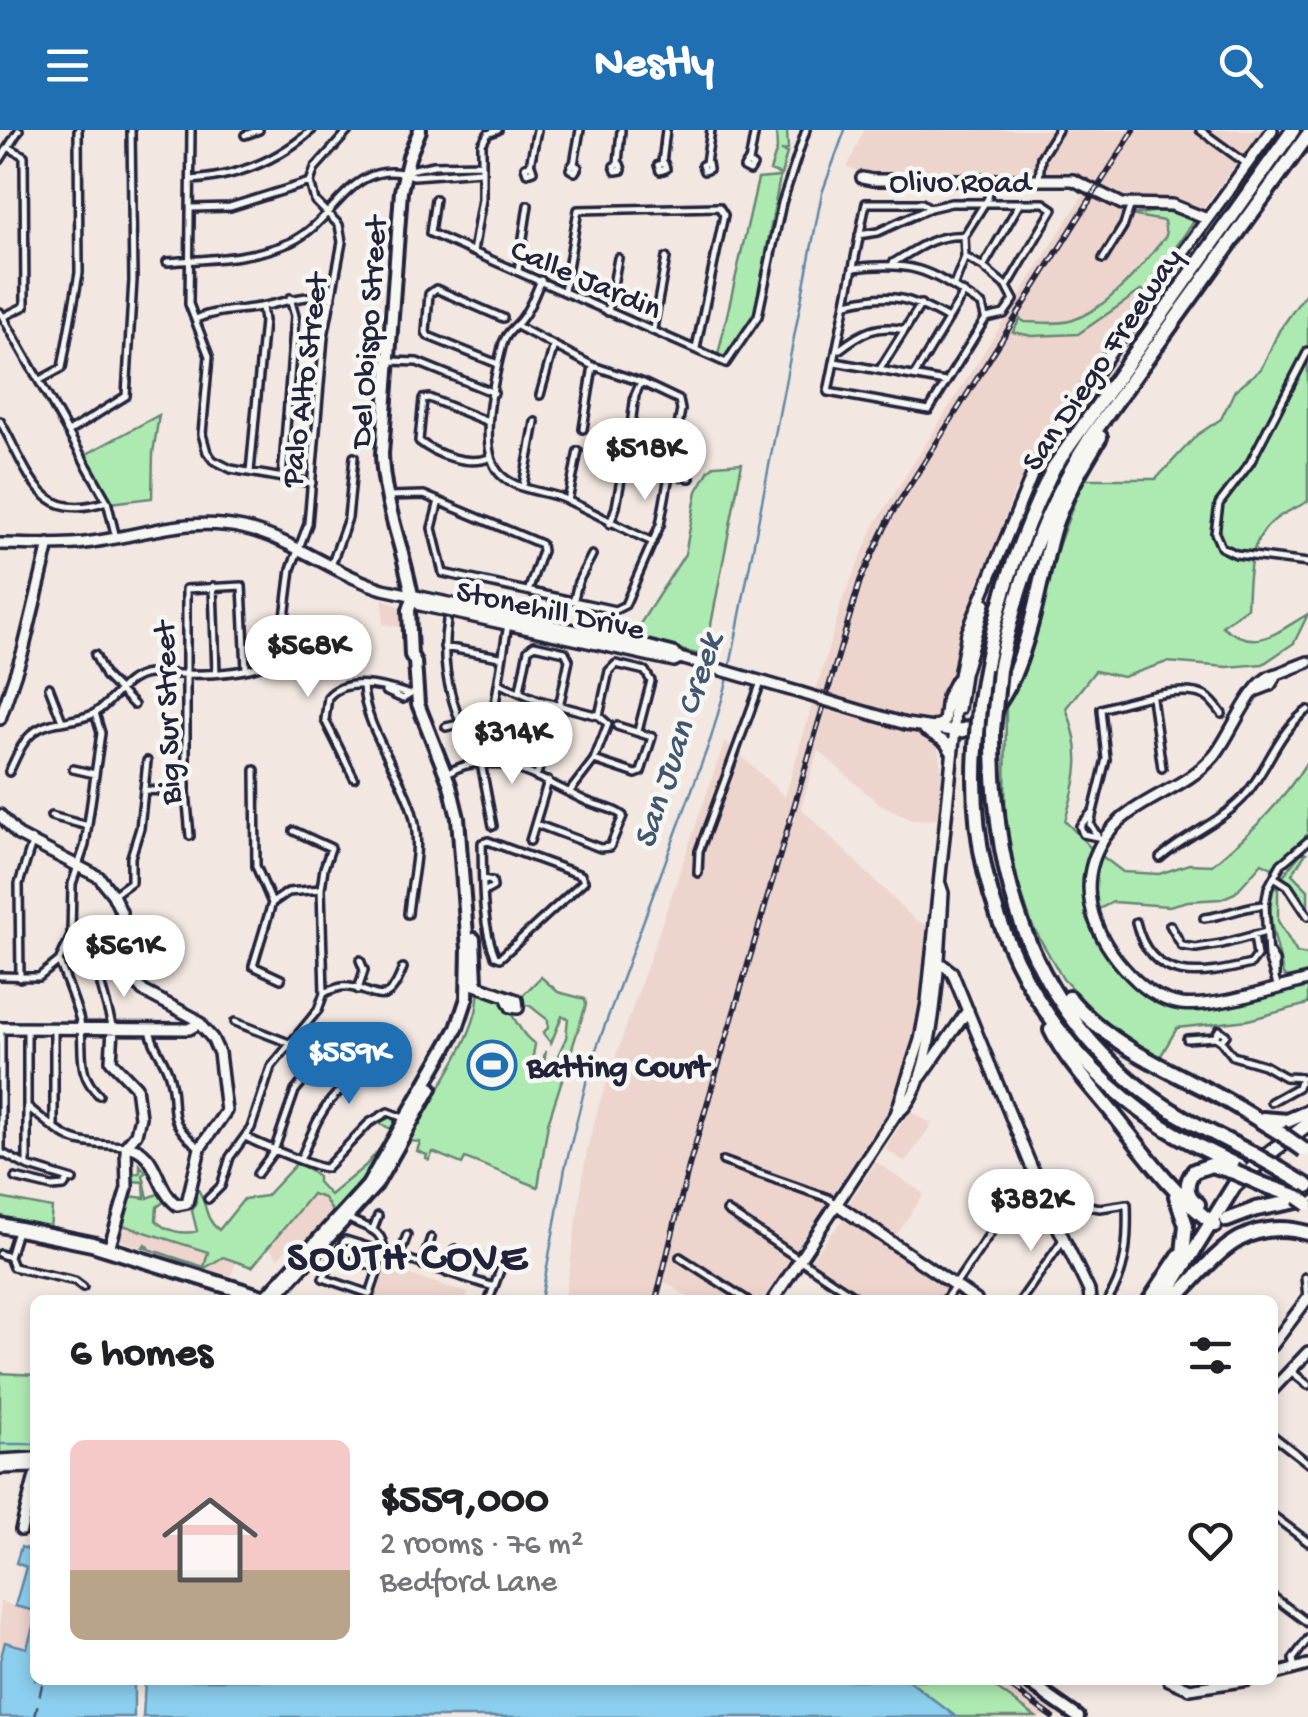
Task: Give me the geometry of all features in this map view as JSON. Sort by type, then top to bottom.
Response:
[{"type":"highway","name":"San Diego Freeway","points":[[1287,1193],[1236,1175],[1126,1098],[1097,1073],[1046,1013],[1018,966],[985,877],[975,802],[979,706],[989,643],[1005,581],[1031,514],[1054,467],[1293,130]]},
{"type":"highway","name":"San Diego Freeway","points":[[1308,135],[1080,454],[1038,533],[1018,589],[999,670],[992,731],[994,808],[1012,902],[1031,950],[1063,1002],[1116,1067],[1172,1111],[1308,1186]]},
{"type":"highway","points":[[954,730],[975,726],[998,700],[1019,666],[1056,522],[1117,412],[1122,395]]},
{"type":"highway","points":[[1012,902],[1041,958],[1087,1018],[1140,1058],[1268,1122],[1308,1112]]},
{"type":"highway","points":[[1046,1013],[1051,1032],[1074,1066],[1193,1209],[1218,1222],[1287,1193]]},
{"type":"highway","points":[[1244,1111],[1306,1151]]},
{"type":"highway","points":[[1176,1295],[1218,1222],[1236,1175],[1308,1124]]},
{"type":"highway","points":[[1167,1295],[1252,1179],[1308,1133]]},
{"type":"highway","points":[[1171,1184],[1184,1216],[1186,1234],[1174,1284]]},
{"type":"highway","points":[[0,1224],[109,1249],[255,1295]]},
{"type":"highway","points":[[1178,1295],[1228,1244],[1245,1235],[1272,1228],[1308,1233]]},
{"type":"highway","points":[[1153,1295],[1179,1256]]},
{"type":"main road","name":"Del Obispo Street","points":[[272,1295],[368,1186],[461,1035],[472,984],[464,817],[450,772],[416,692],[418,654],[412,598],[382,454],[404,172],[420,130]]},
{"type":"main road","points":[[914,1080],[940,884],[962,632],[990,578],[1024,489],[1045,448],[1272,130]]},
{"type":"main road","points":[[862,178],[1081,182],[1130,207],[1172,205],[1207,220]]},
{"type":"main road","name":"Stonehill Drive","points":[[0,544],[91,543],[178,524],[210,523],[265,534],[353,580],[412,598],[674,652],[680,658],[841,705],[918,726],[954,730]]},
{"type":"main road","points":[[0,719],[49,544]]},
{"type":"main road","points":[[918,726],[944,722],[947,697],[961,675],[990,578]]},
{"type":"main road","points":[[962,632],[975,625],[988,590]]},
{"type":"main road","name":"Stonehill Drive","points":[[412,598],[420,605],[674,660],[680,658]]},
{"type":"main road","points":[[508,624],[519,618]]},
{"type":"main road","points":[[1308,662],[1277,674],[1270,685],[1257,690],[1205,766],[1128,814],[1100,838],[1091,868],[1091,912],[1101,940],[1137,982],[1160,998],[1187,1004],[1276,982],[1308,980]]},
{"type":"main road","points":[[918,726],[945,742],[952,753]]},
{"type":"main road","points":[[0,815],[18,835],[99,877],[113,895],[123,924],[123,960],[133,983],[200,1022],[219,1053],[226,1111],[200,1148],[190,1197],[183,1205],[169,1199],[146,1155],[126,1146]]},
{"type":"main road","points":[[776,1295],[896,1114],[914,1080],[933,1024],[943,893],[940,884]]},
{"type":"main road","points":[[933,932],[936,959],[952,972],[1088,1295]]},
{"type":"main road","points":[[472,984],[506,997]]},
{"type":"main road","points":[[914,1080],[968,1010]]},
{"type":"main road","points":[[0,1028],[188,1029],[200,1022]]},
{"type":"main road","points":[[109,1249],[126,1188],[126,1146],[136,1134],[140,1099],[136,1087],[111,1061],[113,1028]]},
{"type":"main road","name":"Del Obispo Street","points":[[272,1295],[349,1218],[384,1175],[409,1120]]},
{"type":"main road","points":[[836,1204],[968,1295]]},
{"type":"main road","points":[[1278,1338],[1308,1298]]},
{"type":"main road","points":[[1278,1385],[1308,1352]]},
{"type":"main road","points":[[0,1460],[30,1458]]},
{"type":"main road","points":[[0,1468],[30,1466]]},
{"type":"main road","points":[[21,1530],[30,1495]]},
{"type":"main road","points":[[1278,1673],[1294,1664],[1308,1665]]},
{"type":"main road","points":[[1033,1685],[1078,1717]]},
{"type":"main road","points":[[1181,1685],[1190,1689],[1216,1685]]},
{"type":"street","points":[[0,160],[19,130]]},
{"type":"street","points":[[40,380],[62,368],[79,273],[78,130]]},
{"type":"street","points":[[70,431],[126,396],[133,280],[131,130]]},
{"type":"street","points":[[191,130],[189,304],[209,356],[202,434],[207,452],[221,466],[312,483]]},
{"type":"street","points":[[245,135],[260,130]]},
{"type":"street","points":[[191,180],[223,178],[265,162],[290,149],[312,130]]},
{"type":"street","points":[[191,208],[230,207],[310,182],[315,168],[349,130]]},
{"type":"street","points":[[473,252],[482,200],[482,144],[486,132],[498,130]]},
{"type":"street","points":[[530,165],[537,130]]},
{"type":"street","points":[[574,164],[580,130]]},
{"type":"street","points":[[618,164],[622,130]]},
{"type":"street","points":[[662,163],[666,130]]},
{"type":"street","points":[[706,163],[712,130]]},
{"type":"street","points":[[749,162],[755,130]]},
{"type":"street","name":"Calle Jardin","points":[[435,199],[430,232],[726,363],[758,316],[782,203],[806,130]]},
{"type":"street","points":[[1039,180],[1041,157],[1058,130]]},
{"type":"street","points":[[1200,130],[1247,164]]},
{"type":"street","points":[[10,148],[24,156],[25,306],[2,315],[107,501],[116,538]]},
{"type":"street","points":[[168,262],[239,256],[276,248],[305,234],[343,193],[384,172],[414,176],[481,168]]},
{"type":"street","points":[[954,285],[964,257],[964,236],[985,204],[991,180]]},
{"type":"street","name":"Palo Alto Street","points":[[246,669],[280,658],[291,569],[308,524],[324,336],[342,234],[339,224],[312,197],[310,182]]},
{"type":"street","name":"Olivo Road","points":[[859,236],[866,203],[922,203],[930,208],[951,204],[1052,206],[1052,213],[1007,287]]},
{"type":"street","points":[[983,267],[1020,203]]},
{"type":"street","points":[[518,272],[528,205]]},
{"type":"street","points":[[564,291],[578,210],[720,207],[724,215],[696,348]]},
{"type":"street","points":[[1103,258],[1124,225],[1130,207]]},
{"type":"street","points":[[930,208],[878,232],[859,236],[828,392],[929,410],[986,318],[1004,314],[1014,300],[1007,287],[964,257]]},
{"type":"street","points":[[893,263],[946,235],[964,236]]},
{"type":"street","points":[[608,312],[618,258]]},
{"type":"street","points":[[653,330],[666,258]]},
{"type":"street","points":[[854,268],[893,263],[931,272],[982,305],[986,318]]},
{"type":"street","points":[[541,280],[517,326],[508,330],[498,364],[486,436],[491,461],[505,479],[568,501],[654,542]]},
{"type":"street","points":[[498,364],[428,336],[429,294],[436,289],[503,318]]},
{"type":"street","points":[[196,318],[312,294],[332,298]]},
{"type":"street","points":[[914,376],[964,294]]},
{"type":"street","points":[[847,303],[872,297],[902,297],[948,319]]},
{"type":"street","points":[[282,478],[294,316],[290,298]]},
{"type":"street","points":[[880,370],[921,304]]},
{"type":"street","points":[[250,472],[264,321],[262,307]]},
{"type":"street","points":[[439,501],[432,528],[444,573],[620,610],[654,542],[680,400],[593,366],[517,326]]},
{"type":"street","points":[[838,351],[870,329],[886,326],[905,330]]},
{"type":"street","points":[[540,394],[554,345]]},
{"type":"street","points":[[1308,351],[1250,463],[1219,504],[1216,534],[1220,547],[1236,554],[1308,563]]},
{"type":"street","points":[[388,360],[418,362],[494,393]]},
{"type":"street","points":[[835,362],[945,382]]},
{"type":"street","points":[[583,428],[593,366]]},
{"type":"street","points":[[629,440],[635,394],[641,382]]},
{"type":"street","points":[[488,422],[430,398],[423,400],[421,407],[419,441],[468,462],[491,461]]},
{"type":"street","points":[[0,421],[43,496],[72,509],[107,501]]},
{"type":"street","points":[[524,486],[536,422]]},
{"type":"street","points":[[568,501],[578,451]]},
{"type":"street","points":[[330,568],[348,518],[354,457]]},
{"type":"street","points":[[610,524],[623,468]]},
{"type":"street","points":[[668,474],[690,478]]},
{"type":"street","points":[[388,496],[414,493],[541,544],[529,589]]},
{"type":"street","points":[[574,599],[592,555]]},
{"type":"street","points":[[10,772],[31,734],[45,725],[95,713],[126,682],[150,673],[216,674],[246,669],[243,588],[238,584],[213,586],[216,674]]},
{"type":"street","name":"Big Sur Street","points":[[190,836],[186,792],[186,589],[213,586]]},
{"type":"street","points":[[447,621],[443,646],[447,688],[460,722]]},
{"type":"street","points":[[508,624],[496,679],[500,684],[559,707],[599,716],[608,724],[594,760],[571,790]]},
{"type":"street","points":[[520,690],[528,650],[534,645],[566,652],[569,660],[559,707]]},
{"type":"street","points":[[443,646],[500,657]]},
{"type":"street","points":[[95,655],[105,676],[134,705]]},
{"type":"street","points":[[599,716],[609,671],[616,664],[645,671],[651,681],[638,731]]},
{"type":"street","points":[[698,873],[699,851],[756,680]]},
{"type":"street","points":[[500,684],[494,727],[508,736],[546,748]]},
{"type":"street","points":[[354,778],[328,726],[326,702],[345,685],[383,690],[402,698],[416,692]]},
{"type":"street","points":[[364,686],[366,706],[414,819],[417,869],[408,914]]},
{"type":"street","points":[[49,687],[62,721]]},
{"type":"street","points":[[1100,838],[1082,834],[1080,826],[1092,812],[1106,759],[1101,709],[1166,692],[1200,694],[1209,698],[1222,714]]},
{"type":"street","points":[[1152,698],[1162,768]]},
{"type":"street","points":[[1160,858],[1216,822],[1241,800],[1264,771],[1286,728],[1308,710]]},
{"type":"street","points":[[0,976],[39,977],[59,961],[71,936],[72,884],[88,826],[101,733],[95,713]]},
{"type":"street","points":[[446,727],[493,716]]},
{"type":"street","points":[[594,760],[640,774],[652,740],[648,735],[617,726]]},
{"type":"street","points":[[498,764],[508,736]]},
{"type":"street","points":[[536,777],[550,736]]},
{"type":"street","points":[[113,895],[131,882],[130,858],[140,828],[147,761]]},
{"type":"street","points":[[450,772],[481,763],[498,764],[571,790],[585,801],[623,816],[610,847],[600,848],[536,824]]},
{"type":"street","points":[[481,763],[493,826]]},
{"type":"street","points":[[72,770],[95,774]]},
{"type":"street","points":[[256,770],[256,866],[272,903]]},
{"type":"street","points":[[530,842],[548,782]]},
{"type":"street","points":[[144,790],[186,792]]},
{"type":"street","points":[[52,816],[88,826]]},
{"type":"street","points":[[208,1199],[220,1186],[230,1157],[256,1117],[272,1066],[318,1010],[324,992],[321,890],[331,848],[294,830]]},
{"type":"street","points":[[488,841],[581,875],[584,881],[500,958],[490,946],[484,886],[482,843],[488,841]]},
{"type":"street","points":[[20,978],[19,884],[32,843]]},
{"type":"street","points":[[1276,982],[1278,972],[1266,932],[1265,904],[1281,864],[1307,843]]},
{"type":"street","points":[[1274,877],[1288,886],[1308,916]]},
{"type":"street","points":[[467,888],[484,886]]},
{"type":"street","points":[[281,979],[253,966],[272,903],[288,892],[321,890]]},
{"type":"street","points":[[1204,918],[1265,904]]},
{"type":"street","points":[[1136,922],[1139,935],[1152,954],[1165,967],[1182,974],[1251,964],[1258,956],[1254,936]]},
{"type":"street","points":[[1170,925],[1182,946],[1196,948],[1266,932]]},
{"type":"street","points":[[358,990],[364,970],[360,960]]},
{"type":"street","points":[[59,961],[80,1028],[82,1070],[99,1095]]},
{"type":"street","points":[[324,992],[340,987],[382,995],[394,989],[404,968]]},
{"type":"street","points":[[100,985],[113,1028]]},
{"type":"street","points":[[235,1022],[289,1043]]},
{"type":"street","points":[[0,1028],[1,1152],[27,1166],[71,1180],[64,1186],[52,1186],[15,1178]]},
{"type":"street","points":[[27,1028],[27,1166]]},
{"type":"street","points":[[54,1028],[54,1128]]},
{"type":"street","points":[[150,1028],[155,1051],[170,1076],[175,1123],[200,1148]]},
{"type":"street","points":[[1187,1039],[1218,1039],[1233,1056],[1264,1065],[1286,1077],[1305,1079]]},
{"type":"street","points":[[257,1174],[274,1150],[295,1091],[321,1059],[344,1041]]},
{"type":"street","points":[[301,1158],[332,1098],[385,1052]]},
{"type":"street","points":[[1272,1102],[1298,1088],[1305,1079]]},
{"type":"street","points":[[28,1107],[65,1138],[79,1144],[126,1146]]},
{"type":"street","points":[[246,1137],[301,1158],[318,1169],[326,1168],[370,1122],[388,1112],[409,1120]]},
{"type":"street","points":[[724,1161],[836,1204]]},
{"type":"street","points":[[949,1295],[1022,1186],[1036,1176]]},
{"type":"street","points":[[1044,1198],[1100,1208],[1127,1205],[1126,1247],[1111,1295]]},
{"type":"street","points":[[727,1211],[852,1295]]},
{"type":"street","points":[[373,1229],[378,1216]]},
{"type":"street","points":[[349,1218],[383,1238],[384,1252],[372,1288],[366,1295],[323,1278],[346,1240],[384,1252],[447,1273],[494,1287]]},
{"type":"street","points":[[8,1258],[18,1228]]},
{"type":"street","points":[[399,1257],[407,1235]]},
{"type":"street","points":[[422,1265],[432,1238]]},
{"type":"street","points":[[1024,1295],[1056,1247],[1066,1239]]},
{"type":"street","points":[[447,1273],[455,1248]]},
{"type":"street","points":[[0,1254],[13,1266],[84,1287]]},
{"type":"street","points":[[470,1279],[478,1255]]},
{"type":"street","points":[[680,1257],[739,1295]]},
{"type":"street","points":[[354,1260],[379,1268]]},
{"type":"street","points":[[491,1295],[502,1264]]},
{"type":"street","points":[[1304,1277],[1308,1298]]},
{"type":"street","points":[[1292,1372],[1308,1385]]},
{"type":"street","points":[[1278,1440],[1308,1463]]},
{"type":"street","points":[[1278,1520],[1308,1542]]},
{"type":"street","points":[[1278,1600],[1308,1623]]},
{"type":"street","points":[[1294,1664],[1308,1638]]},
{"type":"street","points":[[1302,1648],[1308,1665]]},
{"type":"shaded area","points":[[864,130],[1262,130],[1202,209],[1181,201],[1136,201],[1131,215],[1164,221],[1166,236],[1108,300],[1067,322],[1025,322],[1032,336],[1078,334],[1142,290],[1145,292],[1062,406],[1014,492],[986,573],[962,625],[941,715],[935,721],[832,695],[829,711],[933,737],[937,742],[942,776],[939,819],[912,820],[878,803],[818,750],[801,808],[915,920],[929,926],[913,1046],[897,1095],[765,1295],[684,1295],[665,1282],[661,1295],[566,1295],[587,1150],[599,1105],[725,741],[785,797],[843,599],[874,526],[1085,192],[1090,196],[1095,186],[1070,175],[877,176],[847,168]]},
{"type":"shaded area","points":[[383,599],[405,609],[405,628],[383,624]]},
{"type":"shaded area","points":[[910,1111],[932,1124],[905,1162],[885,1149]]},
{"type":"shaded area","points":[[876,1162],[924,1194],[895,1237],[850,1208],[849,1203]]},
{"type":"shaded area","points":[[312,1193],[324,1198],[334,1214],[304,1247],[295,1240],[278,1258],[268,1246]]},
{"type":"shaded area","points":[[845,1217],[945,1284],[946,1289],[942,1295],[861,1295],[813,1263],[812,1258]]},
{"type":"shaded area","points":[[121,1224],[209,1252],[205,1265],[223,1257],[236,1261],[231,1276],[119,1240]]},
{"type":"shaded area","points":[[383,1267],[468,1293],[467,1295],[372,1295]]},
{"type":"shaded area","points":[[0,1602],[30,1610],[27,1648],[6,1642],[0,1661]]},
{"type":"shaded area","points":[[992,1685],[1021,1685],[1065,1717],[1036,1717]]},
{"type":"green space","points":[[776,130],[787,130],[788,150],[781,151],[787,153],[781,175],[770,171],[777,149]]},
{"type":"green space","points":[[780,177],[755,312],[725,358],[718,355],[758,179]]},
{"type":"green space","points":[[1160,211],[1190,215],[1194,221],[1145,292],[1142,290],[1078,334],[1032,336],[1013,332],[1020,319],[1068,322],[1113,295],[1166,236],[1164,221],[1130,215]]},
{"type":"green space","points":[[1308,290],[1308,501],[1276,519],[1264,531],[1251,562],[1247,608],[1222,626],[1234,634],[1256,639],[1276,633],[1308,614],[1294,643],[1263,664],[1227,667],[1167,662],[1123,677],[1095,671],[1066,708],[1075,738],[1077,764],[1065,821],[1090,847],[1123,872],[1159,874],[1189,864],[1212,865],[1265,817],[1308,760],[1308,834],[1272,868],[1262,863],[1235,893],[1221,899],[1169,906],[1113,902],[1085,916],[1106,954],[1128,981],[1152,997],[1177,1006],[1236,1003],[1308,985],[1308,1004],[1248,1020],[1177,1028],[1159,1059],[1105,1023],[1063,979],[1032,925],[1014,871],[1005,819],[1006,703],[1028,662],[1051,565],[1083,479],[1156,479],[1197,435],[1221,419],[1235,390],[1261,369],[1279,331]]},
{"type":"green space","points":[[159,415],[152,498],[110,503],[85,455]]},
{"type":"green space","points":[[742,463],[705,656],[626,636],[635,624],[640,624],[685,554],[697,491],[709,470],[715,465]]},
{"type":"green space","points":[[1302,852],[1306,853],[1292,874],[1308,890],[1308,907],[1282,877]]},
{"type":"green space","points":[[1274,887],[1278,888],[1278,921],[1297,953],[1308,955],[1308,973],[1287,978],[1283,975],[1271,922]]},
{"type":"green space","points":[[541,977],[558,992],[585,999],[586,1005],[548,1123],[538,1187],[465,1158],[462,1164],[433,1152],[429,1160],[417,1151],[420,1142],[409,1141],[463,1046],[477,1008],[478,991],[489,992],[504,1003],[535,1044],[532,1061],[542,1063],[546,1051],[544,1062],[553,1066],[566,1038],[568,1018],[562,1016],[551,1043],[543,1033],[548,1020],[529,1005],[524,1006],[520,998]]},
{"type":"green space","points":[[391,1117],[397,1125],[373,1167],[334,1214],[324,1198],[312,1194],[252,1267],[223,1257],[205,1268],[167,1255],[204,1267],[208,1252],[123,1225],[119,1240],[129,1196],[145,1198],[144,1182],[132,1181],[132,1174],[140,1173],[140,1165],[146,1173],[143,1175],[148,1198],[160,1193],[165,1201],[157,1207],[156,1220],[160,1224],[175,1231],[197,1231],[192,1211],[196,1187],[210,1220],[219,1230],[244,1199],[266,1196],[298,1162],[318,1177],[330,1195],[384,1144],[391,1129],[379,1123]]},
{"type":"green space","points":[[0,1198],[52,1208],[50,1228],[0,1217]]},
{"type":"green space","points":[[0,1373],[30,1375],[30,1453],[0,1454]]},
{"type":"green space","points":[[914,1685],[992,1685],[1036,1717],[956,1717]]},
{"type":"water","points":[[21,1547],[30,1550],[30,1610],[15,1606],[26,1567],[16,1563]]},
{"type":"water","points":[[30,1637],[30,1685],[134,1685],[134,1717],[0,1717],[0,1661],[5,1642],[27,1648]]},
{"type":"water","points":[[145,1685],[914,1685],[956,1717],[143,1717]]},
{"type":"waterway","name":"San Juan Creek","points":[[542,1295],[565,1168],[591,1063],[711,738],[727,682],[822,193],[845,130]]},
{"type":"waterway","points":[[0,1444],[30,1444]]},
{"type":"ferry route","points":[[35,1717],[42,1685]]},
{"type":"railway","points":[[657,1295],[689,1166],[860,581],[891,515],[1134,130]]},
{"type":"railway","points":[[1008,1685],[1052,1717]]},
{"type":"place","name":"Batting Court","points":[[492,1065]]},
{"type":"district","name":"SOUTH COVE","points":[[408,1253]]}]
